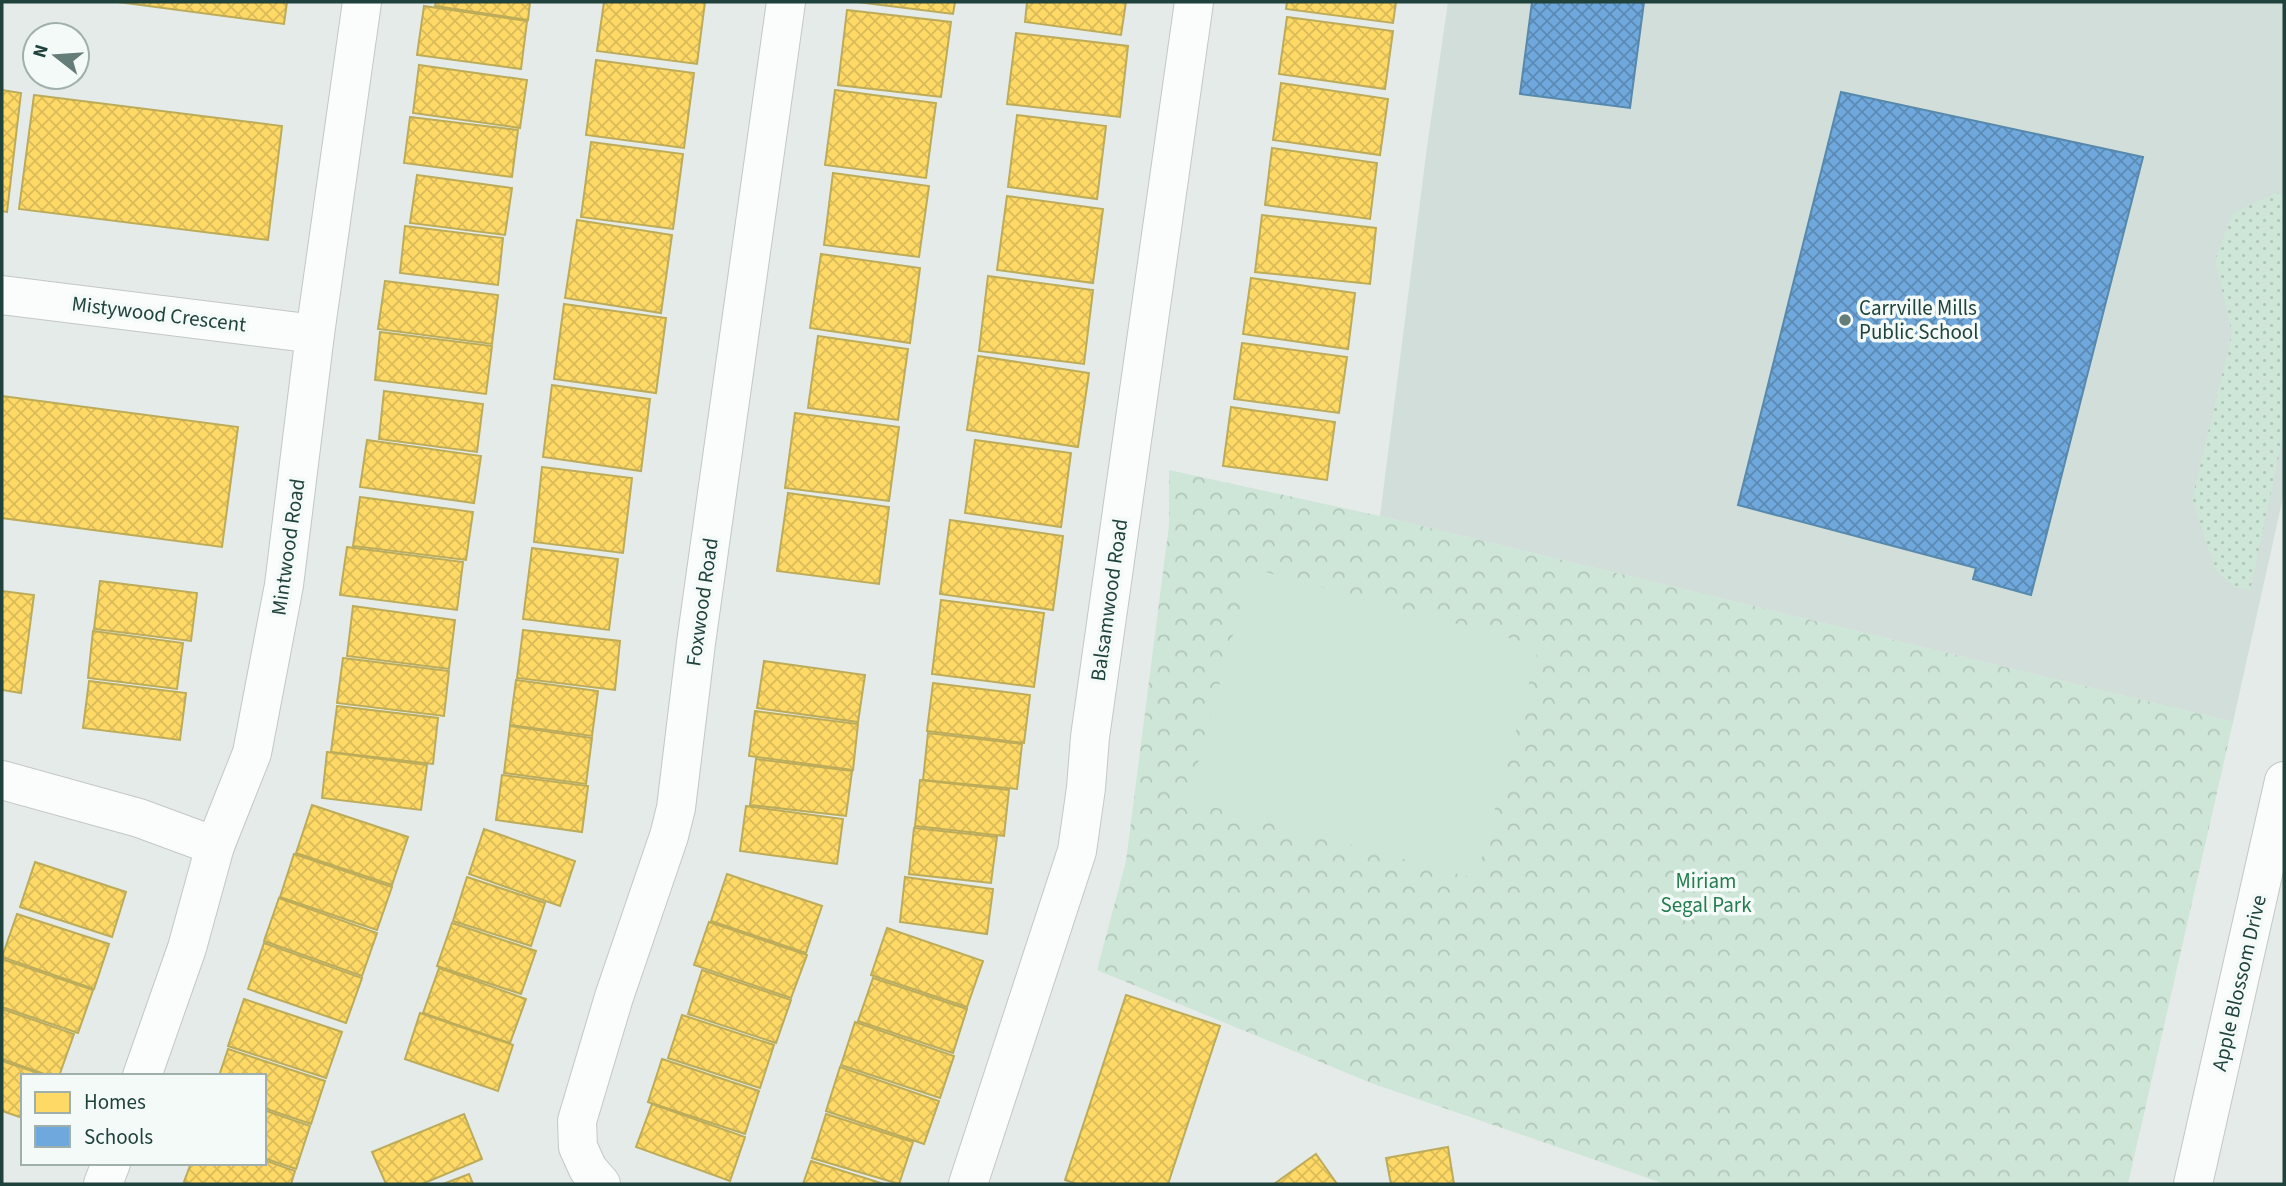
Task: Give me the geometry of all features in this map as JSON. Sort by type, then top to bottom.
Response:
[{"type":"street","name":"Mintwood Road","points":[[143,1074],[187,948],[215,846],[252,753],[284,585],[315,334],[362,2]]},
{"type":"street","name":"Foxwood Road","points":[[601,1184],[582,1157],[576,1134],[577,1121],[614,997],[676,808],[696,643],[786,2]]},
{"type":"street","name":"Balsamwood Road","points":[[968,1184],[1077,851],[1090,737],[1194,2]]},
{"type":"street","name":"Mistywood Crescent","points":[[2,295],[315,334]]},
{"type":"street","points":[[2,780],[139,818],[215,846]]},
{"type":"street","name":"Apple Blossom Drive","points":[[2193,1184],[2284,781]]},
{"type":"street","points":[[103,1184],[110,1165]]},
{"type":"shaded area","name":"Carrville Mills Public School","points":[[1448,2],[2284,2],[2284,493],[2233,722],[1380,516]]},
{"type":"green space","points":[[2275,193],[2284,195],[2284,432],[2250,591],[2235,587],[2215,570],[2192,499],[2232,333],[2215,260],[2232,214]]},
{"type":"green space","name":"Miriam Segal Park","points":[[1169,470],[1380,516],[2233,722],[2128,1184],[1665,1184],[1371,1083],[1097,970],[1126,861],[1169,525]]},
{"type":"green space","points":[[1251,568],[1539,646],[1476,879],[1188,800]]},
{"type":"building: Homes","points":[[118,2],[287,2],[284,24]]},
{"type":"building: Homes","points":[[436,2],[530,2],[528,20],[435,6]]},
{"type":"building: Homes","points":[[604,2],[705,2],[697,64],[597,51]]},
{"type":"building: Homes","points":[[857,2],[955,2],[953,14]]},
{"type":"building: Homes","points":[[1027,2],[1126,2],[1121,35],[1025,22]]},
{"type":"building: Homes","points":[[1287,2],[1396,2],[1393,23],[1286,9]]},
{"type":"building: Homes","points":[[424,6],[527,21],[521,69],[417,55]]},
{"type":"building: Homes","points":[[847,10],[951,22],[941,97],[838,85]]},
{"type":"building: Homes","points":[[1287,17],[1393,31],[1385,89],[1279,74]]},
{"type":"building: Homes","points":[[1016,33],[1128,46],[1120,117],[1007,104]]},
{"type":"building: Homes","points":[[596,60],[694,73],[684,148],[586,135]]},
{"type":"building: Homes","points":[[419,65],[527,80],[520,128],[413,113]]},
{"type":"building: Homes","points":[[1281,83],[1388,99],[1380,155],[1273,140]]},
{"type":"building: Homes","points":[[2,90],[21,93],[7,212],[2,211]]},
{"type":"building: Homes","points":[[835,90],[936,103],[926,178],[825,165]]},
{"type":"building: Homes","points":[[34,95],[282,126],[268,240],[19,209]]},
{"type":"building: Homes","points":[[1017,115],[1106,126],[1097,199],[1008,187]]},
{"type":"building: Homes","points":[[410,117],[518,130],[512,177],[404,163]]},
{"type":"building: Homes","points":[[591,142],[683,154],[673,229],[581,217]]},
{"type":"building: Homes","points":[[1272,148],[1377,163],[1370,219],[1265,205]]},
{"type":"building: Homes","points":[[833,173],[929,186],[919,257],[824,245]]},
{"type":"building: Homes","points":[[417,175],[512,188],[505,235],[410,223]]},
{"type":"building: Homes","points":[[1007,196],[1103,209],[1093,283],[997,270]]},
{"type":"building: Homes","points":[[1262,215],[1376,228],[1370,284],[1255,272]]},
{"type":"building: Homes","points":[[577,220],[672,235],[661,313],[565,298]]},
{"type":"building: Homes","points":[[405,226],[503,238],[498,285],[400,273]]},
{"type":"building: Homes","points":[[821,254],[920,268],[910,343],[810,328]]},
{"type":"building: Homes","points":[[988,276],[1093,290],[1084,364],[979,351]]},
{"type":"building: Homes","points":[[1251,278],[1355,293],[1348,349],[1243,334]]},
{"type":"building: Homes","points":[[385,281],[498,295],[492,344],[378,329]]},
{"type":"building: Homes","points":[[564,304],[666,318],[656,393],[554,379]]},
{"type":"building: Homes","points":[[380,332],[492,346],[486,394],[375,380]]},
{"type":"building: Homes","points":[[818,336],[908,349],[898,420],[808,408]]},
{"type":"building: Homes","points":[[1242,343],[1347,357],[1339,413],[1234,399]]},
{"type":"building: Homes","points":[[978,356],[1089,373],[1078,447],[967,430]]},
{"type":"building: Homes","points":[[552,385],[650,399],[641,471],[543,457]]},
{"type":"building: Homes","points":[[384,391],[483,404],[477,452],[379,439]]},
{"type":"building: Homes","points":[[2,396],[238,427],[222,547],[2,518]]},
{"type":"building: Homes","points":[[1231,407],[1335,422],[1327,480],[1223,466]]},
{"type":"building: Homes","points":[[795,413],[899,427],[889,501],[785,488]]},
{"type":"building: Homes","points":[[367,440],[481,456],[474,503],[360,487]]},
{"type":"building: Homes","points":[[975,440],[1071,453],[1061,527],[965,513]]},
{"type":"building: Homes","points":[[542,467],[632,478],[623,553],[534,542]]},
{"type":"building: Homes","points":[[788,493],[889,507],[879,584],[777,571]]},
{"type":"building: Homes","points":[[360,497],[473,512],[466,560],[353,546]]},
{"type":"building: Homes","points":[[950,520],[1063,536],[1053,610],[940,594]]},
{"type":"building: Homes","points":[[347,547],[463,562],[457,610],[340,595]]},
{"type":"building: Homes","points":[[532,548],[618,559],[609,630],[523,619]]},
{"type":"building: Homes","points":[[100,581],[197,593],[191,641],[94,629]]},
{"type":"building: Homes","points":[[2,591],[34,595],[21,693],[2,690]]},
{"type":"building: Homes","points":[[941,600],[1044,613],[1034,687],[932,674]]},
{"type":"building: Homes","points":[[353,606],[455,620],[449,669],[347,656]]},
{"type":"building: Homes","points":[[523,630],[620,641],[615,690],[517,678]]},
{"type":"building: Homes","points":[[93,631],[183,643],[177,689],[88,678]]},
{"type":"building: Homes","points":[[343,658],[449,671],[444,716],[337,703]]},
{"type":"building: Homes","points":[[764,661],[865,675],[858,722],[757,708]]},
{"type":"building: Homes","points":[[516,680],[598,691],[592,736],[510,725]]},
{"type":"building: Homes","points":[[89,681],[186,693],[180,740],[83,728]]},
{"type":"building: Homes","points":[[933,683],[1030,695],[1024,743],[927,731]]},
{"type":"building: Homes","points":[[337,706],[438,718],[433,764],[331,752]]},
{"type":"building: Homes","points":[[755,711],[858,724],[853,770],[749,756]]},
{"type":"building: Homes","points":[[510,726],[592,738],[586,784],[504,773]]},
{"type":"building: Homes","points":[[928,733],[1022,744],[1017,789],[923,780]]},
{"type":"building: Homes","points":[[327,752],[427,765],[421,810],[322,798]]},
{"type":"building: Homes","points":[[756,759],[852,771],[846,816],[750,805]]},
{"type":"building: Homes","points":[[502,775],[588,786],[582,832],[496,820]]},
{"type":"building: Homes","points":[[920,780],[1009,790],[1004,836],[915,826]]},
{"type":"building: Homes","points":[[312,805],[408,837],[392,885],[296,853]]},
{"type":"building: Homes","points":[[746,806],[843,819],[837,864],[740,851]]},
{"type":"building: Homes","points":[[914,828],[997,837],[991,883],[909,874]]},
{"type":"building: Homes","points":[[484,829],[575,861],[560,906],[469,874]]},
{"type":"building: Homes","points":[[294,854],[392,887],[377,930],[280,897]]},
{"type":"building: Homes","points":[[35,862],[126,892],[112,937],[20,907]]},
{"type":"building: Homes","points":[[727,874],[822,906],[806,953],[711,921]]},
{"type":"building: Homes","points":[[467,877],[545,903],[531,946],[453,921]]},
{"type":"building: Homes","points":[[905,877],[993,889],[987,934],[900,922]]},
{"type":"building: Homes","points":[[279,898],[377,933],[362,976],[264,941]]},
{"type":"building: Homes","points":[[17,914],[109,944],[94,989],[2,957]]},
{"type":"building: Homes","points":[[709,922],[807,955],[791,998],[694,965]]},
{"type":"building: Homes","points":[[452,923],[536,951],[521,994],[437,966]]},
{"type":"building: Homes","points":[[887,928],[983,961],[967,1007],[871,975]]},
{"type":"building: Homes","points":[[264,943],[362,978],[346,1023],[248,989]]},
{"type":"building: Homes","points":[[2,959],[93,990],[78,1033],[2,1007]]},
{"type":"building: Homes","points":[[439,968],[526,999],[510,1043],[423,1013]]},
{"type":"building: Homes","points":[[702,970],[791,1000],[776,1043],[688,1014]]},
{"type":"building: Homes","points":[[873,978],[967,1009],[953,1053],[858,1021]]},
{"type":"building: Homes","points":[[1126,995],[1220,1026],[1168,1184],[1077,1184],[1065,1180]]},
{"type":"building: Homes","points":[[244,999],[342,1032],[326,1078],[228,1046]]},
{"type":"building: Homes","points":[[2,1009],[74,1034],[60,1074],[44,1074],[2,1059]]},
{"type":"building: Homes","points":[[420,1013],[513,1045],[498,1091],[405,1059]]},
{"type":"building: Homes","points":[[682,1015],[774,1045],[760,1088],[668,1058]]},
{"type":"building: Homes","points":[[855,1022],[954,1056],[940,1098],[841,1065]]},
{"type":"building: Homes","points":[[228,1049],[325,1081],[311,1124],[266,1109],[266,1074],[220,1074]]},
{"type":"building: Homes","points":[[662,1059],[759,1091],[745,1134],[648,1102]]},
{"type":"building: Homes","points":[[2,1061],[41,1074],[21,1074],[21,1117],[2,1111]]},
{"type":"building: Homes","points":[[840,1067],[939,1101],[924,1144],[826,1111]]},
{"type":"building: Homes","points":[[652,1104],[745,1137],[730,1181],[636,1147]]},
{"type":"building: Homes","points":[[266,1111],[310,1126],[296,1169],[266,1159]]},
{"type":"building: Homes","points":[[464,1114],[482,1159],[422,1184],[386,1184],[372,1152]]},
{"type":"building: Homes","points":[[826,1114],[913,1142],[899,1184],[812,1158]]},
{"type":"building: Homes","points":[[1448,1147],[1454,1184],[1391,1184],[1386,1158]]},
{"type":"building: Homes","points":[[1316,1154],[1337,1184],[1274,1184]]},
{"type":"building: Homes","points":[[266,1161],[295,1171],[291,1184],[184,1182],[190,1165],[266,1165]]},
{"type":"building: Homes","points":[[811,1161],[884,1184],[803,1184]]},
{"type":"building: Homes","points":[[469,1174],[473,1184],[443,1184]]},
{"type":"building: Schools","points":[[1532,2],[1644,2],[1630,108],[1520,94]]},
{"type":"building: Schools","points":[[1841,92],[2143,157],[2031,595],[1973,579],[1976,568],[1738,505]]},
{"type":"place","name":"Carrville Mills Public School","points":[[1845,320]]}]
